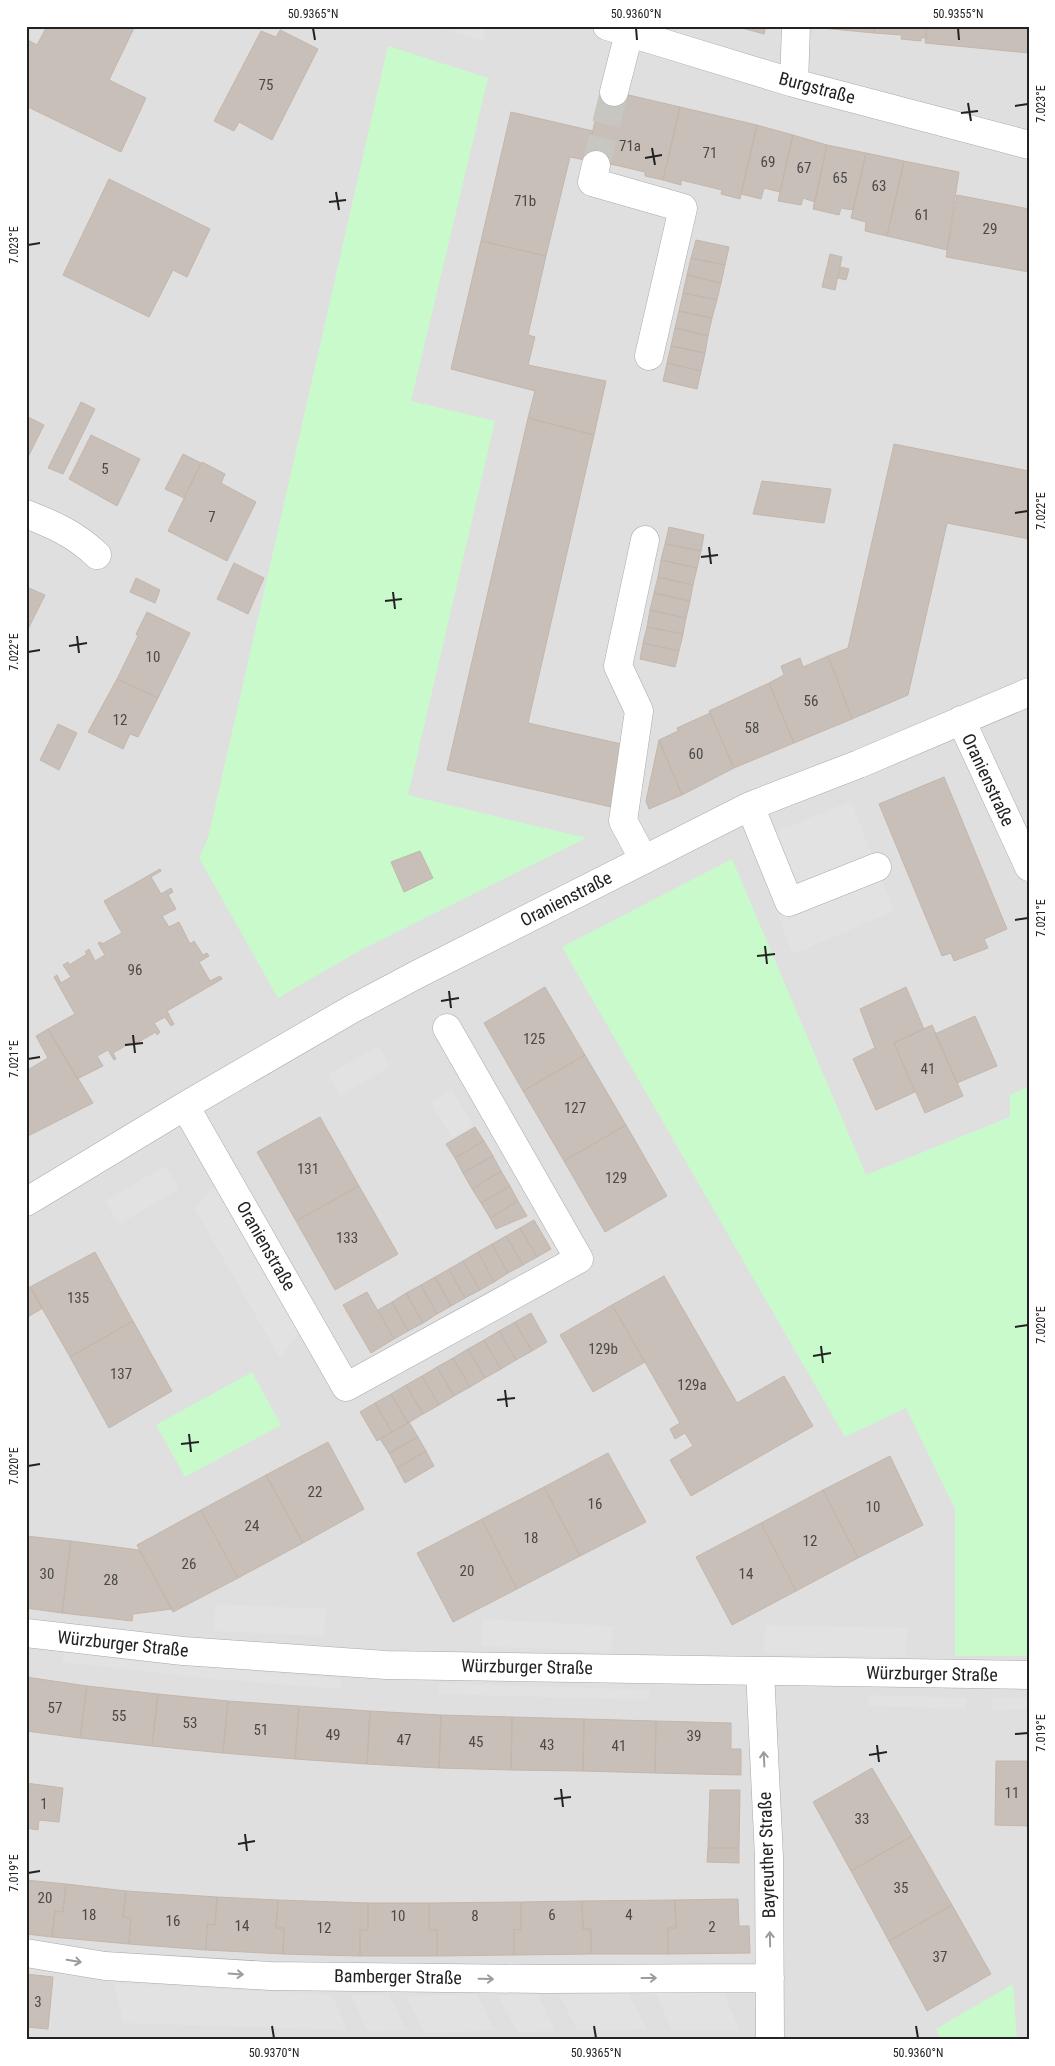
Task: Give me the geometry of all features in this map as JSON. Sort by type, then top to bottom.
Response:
[{"type":"street","points":[[794,83],[796,26]]},
{"type":"street","points":[[614,92],[618,30]]},
{"type":"street","name":"Burgstraße","points":[[618,30],[794,83],[1029,145]]},
{"type":"street","points":[[596,165],[592,182],[683,208],[649,356]]},
{"type":"street","points":[[26,514],[58,526],[76,536],[97,555]]},
{"type":"street","points":[[644,860],[623,821],[639,711],[618,666],[645,540]]},
{"type":"street","name":"Oranienstraße","points":[[26,1202],[185,1106],[352,1009],[750,806],[859,764],[1029,692]]},
{"type":"street","name":"Oranienstraße","points":[[961,720],[1029,867]]},
{"type":"street","points":[[750,806],[789,902],[877,867]]},
{"type":"street","name":"Oranienstraße","points":[[185,1106],[346,1387],[579,1259],[448,1028]]},
{"type":"street","name":"Würzburger Straße","points":[[26,1633],[183,1651],[386,1665],[1029,1675]]},
{"type":"street","name":"Bayreuther Straße","points":[[760,1671],[769,1857],[770,2040]]},
{"type":"street","name":"Bamberger Straße","points":[[26,1953],[105,1966],[270,1976],[544,1979],[770,1978]]},
{"type":"shaded area","points":[[26,26],[1029,26],[1029,2040],[26,2040]]},
{"type":"shaded area","points":[[437,26],[487,26],[483,41]]},
{"type":"shaded area","points":[[851,801],[894,911],[793,954],[750,843]]},
{"type":"shaded area","points":[[379,1046],[390,1067],[340,1095],[328,1074]]},
{"type":"shaded area","points":[[452,1090],[473,1125],[452,1138],[431,1102]]},
{"type":"shaded area","points":[[165,1166],[179,1189],[119,1224],[105,1201]]},
{"type":"shaded area","points":[[214,1187],[300,1332],[280,1358],[195,1209]]},
{"type":"shaded area","points":[[215,1604],[326,1609],[324,1636],[214,1631]]},
{"type":"shaded area","points":[[482,1619],[613,1626],[611,1652],[481,1646]]},
{"type":"shaded area","points":[[765,1625],[907,1628],[906,1657],[764,1654]]},
{"type":"shaded area","points":[[64,1652],[142,1662],[342,1679],[341,1689],[214,1679],[62,1662]]},
{"type":"shaded area","points":[[439,1683],[649,1690],[649,1700],[439,1694]]},
{"type":"shaded area","points":[[869,1695],[966,1698],[966,1709],[868,1706]]},
{"type":"shaded area","points":[[991,1698],[1029,1698],[1029,1709],[992,1710]]},
{"type":"shaded area","points":[[114,1983],[332,1995],[347,2030],[124,2023]]},
{"type":"shaded area","points":[[655,1992],[723,1992],[740,2030],[672,2030]]},
{"type":"shaded area","points":[[628,1993],[647,2029],[578,2031],[559,1994]]},
{"type":"shaded area","points":[[477,1994],[494,2030],[425,2033],[406,1996]]},
{"type":"shaded area","points":[[538,1994],[555,2031],[518,2032],[498,1996]]},
{"type":"shaded area","points":[[351,1995],[389,1995],[406,2030],[368,2031]]},
{"type":"green space","points":[[388,46],[488,78],[411,401],[495,421],[408,795],[586,838],[359,951],[278,998],[199,858],[208,838]]},
{"type":"green space","points":[[732,859],[866,1175],[1010,1117],[1010,1095],[1029,1086],[1029,1656],[955,1656],[955,1509],[906,1408],[845,1437],[562,947]]},
{"type":"green space","points":[[252,1372],[281,1425],[185,1477],[156,1425]]},
{"type":"green space","points":[[1013,1984],[1017,2040],[942,2040],[936,2029]]},
{"type":"building","points":[[47,26],[135,26],[109,80],[146,98],[121,152],[26,106],[26,68],[28,63],[26,62],[26,39],[37,45]]},
{"type":"building","points":[[735,26],[766,26],[764,34]]},
{"type":"building","points":[[801,26],[875,26],[874,33]]},
{"type":"building","points":[[875,26],[927,26],[926,38],[921,38],[921,41],[901,39],[902,35],[874,33]]},
{"type":"building","points":[[927,26],[1029,26],[1029,53],[925,43]]},
{"type":"building","points":[[280,30],[318,49],[272,140],[239,122],[234,131],[214,121],[261,31],[276,37]]},
{"type":"building","points":[[603,89],[680,107],[663,180],[645,176],[645,172],[606,163],[585,162]]},
{"type":"building","points":[[680,107],[757,125],[740,199],[721,194],[722,190],[681,180],[681,185],[663,180]]},
{"type":"building","points":[[511,112],[593,131],[585,160],[570,157],[546,256],[481,241]]},
{"type":"building","points":[[757,125],[793,135],[780,192],[764,188],[761,199],[741,194]]},
{"type":"building","points":[[793,135],[827,145],[815,202],[803,198],[801,205],[778,201]]},
{"type":"building","points":[[827,145],[866,153],[853,210],[841,208],[839,215],[813,209]]},
{"type":"building","points":[[866,153],[904,161],[887,236],[865,231],[866,222],[851,218]]},
{"type":"building","points":[[904,161],[959,172],[947,250],[887,236]]},
{"type":"building","points":[[109,179],[210,229],[187,277],[173,270],[149,317],[63,275]]},
{"type":"building","points":[[957,195],[1029,209],[1029,272],[946,257]]},
{"type":"building","points":[[696,240],[729,247],[725,265],[691,258]]},
{"type":"building","points":[[481,241],[546,256],[528,335],[535,337],[528,365],[606,381],[594,435],[528,418],[535,391],[451,369]]},
{"type":"building","points":[[830,254],[842,257],[835,290],[822,287]]},
{"type":"building","points":[[691,258],[725,265],[721,283],[687,275]]},
{"type":"building","points":[[841,267],[849,269],[846,280],[838,278]]},
{"type":"building","points":[[687,275],[721,283],[717,300],[683,293]]},
{"type":"building","points":[[683,293],[717,300],[712,318],[679,311]]},
{"type":"building","points":[[679,311],[712,318],[708,336],[675,328]]},
{"type":"building","points":[[675,328],[708,336],[705,353],[671,346]]},
{"type":"building","points":[[671,346],[705,353],[701,371],[667,363]]},
{"type":"building","points":[[667,363],[701,371],[697,389],[663,381]]},
{"type":"building","points":[[81,402],[95,409],[63,474],[48,468]]},
{"type":"building","points":[[26,416],[44,425],[26,461]]},
{"type":"building","points":[[528,418],[594,435],[528,723],[626,745],[611,807],[447,770]]},
{"type":"building","points":[[91,435],[140,459],[117,506],[69,479]]},
{"type":"building","points":[[894,444],[1029,471],[1029,539],[947,523],[908,695],[852,719],[828,656],[848,648]]},
{"type":"building","points":[[183,454],[201,463],[184,498],[165,489]]},
{"type":"building","points":[[202,462],[225,474],[221,483],[256,502],[227,561],[168,531]]},
{"type":"building","points":[[762,481],[831,489],[824,523],[753,514]]},
{"type":"building","points":[[669,527],[704,535],[701,551],[665,544]]},
{"type":"building","points":[[665,544],[701,551],[697,568],[661,560]]},
{"type":"building","points":[[661,560],[697,568],[693,585],[658,577]]},
{"type":"building","points":[[234,563],[264,578],[248,614],[217,599]]},
{"type":"building","points":[[658,577],[693,585],[690,601],[654,593]]},
{"type":"building","points":[[136,578],[160,590],[155,603],[130,592]]},
{"type":"building","points":[[29,588],[45,595],[28,629],[26,594]]},
{"type":"building","points":[[654,593],[690,601],[686,618],[650,610]]},
{"type":"building","points":[[650,610],[686,618],[683,634],[647,627]]},
{"type":"building","points":[[147,612],[190,633],[158,698],[117,679],[138,636],[136,634]]},
{"type":"building","points":[[647,627],[683,634],[679,651],[643,643]]},
{"type":"building","points":[[643,643],[679,651],[675,667],[640,659]]},
{"type":"building","points":[[828,656],[852,719],[794,743],[769,683],[784,675],[781,666],[800,658],[803,667]]},
{"type":"building","points":[[117,679],[158,698],[138,737],[130,734],[123,749],[88,732]]},
{"type":"building","points":[[769,683],[794,743],[734,768],[709,711]]},
{"type":"building","points":[[710,713],[734,768],[682,795],[659,740],[678,731],[677,728]]},
{"type":"building","points":[[58,724],[77,733],[59,770],[40,760]]},
{"type":"building","points":[[659,740],[682,795],[649,809],[646,801]]},
{"type":"building","points":[[944,777],[1007,929],[984,939],[988,948],[954,961],[951,953],[942,956],[879,804]]},
{"type":"building","points":[[420,851],[433,878],[404,892],[391,862]]},
{"type":"building","points":[[160,869],[161,871],[151,877],[161,894],[171,888],[173,892],[168,895],[176,909],[162,916],[169,927],[179,922],[190,944],[194,941],[203,955],[207,953],[209,956],[199,962],[210,981],[220,976],[222,979],[167,1011],[174,1024],[171,1026],[165,1017],[154,1023],[160,1032],[157,1035],[156,1032],[135,1044],[134,1041],[113,1053],[116,1059],[114,1060],[108,1050],[97,1056],[103,1066],[77,1079],[48,1029],[75,1014],[54,977],[57,975],[61,983],[71,977],[63,965],[68,962],[69,965],[87,954],[85,952],[89,949],[95,961],[105,955],[98,943],[101,942],[102,944],[122,933],[104,901]]},
{"type":"building","points":[[545,987],[585,1055],[523,1091],[484,1023]]},
{"type":"building","points":[[906,987],[924,1029],[894,1043],[915,1092],[876,1110],[853,1059],[875,1048],[860,1009]]},
{"type":"building","points":[[975,1016],[997,1066],[957,1083],[935,1034]]},
{"type":"building","points":[[932,1025],[963,1096],[925,1113],[894,1043]]},
{"type":"building","points":[[48,1029],[93,1103],[26,1137],[26,1071],[48,1058],[36,1036]]},
{"type":"building","points":[[585,1055],[626,1125],[564,1161],[523,1091]]},
{"type":"building","points":[[320,1117],[359,1186],[296,1221],[257,1152]]},
{"type":"building","points":[[626,1125],[667,1196],[605,1232],[564,1161]]},
{"type":"building","points":[[475,1127],[484,1141],[455,1158],[446,1144]]},
{"type":"building","points":[[484,1141],[493,1156],[463,1173],[455,1158]]},
{"type":"building","points":[[493,1156],[501,1171],[472,1189],[463,1173]]},
{"type":"building","points":[[501,1171],[510,1186],[481,1203],[472,1189]]},
{"type":"building","points":[[359,1186],[398,1254],[335,1290],[296,1221]]},
{"type":"building","points":[[510,1186],[518,1201],[490,1218],[481,1203]]},
{"type":"building","points":[[518,1201],[527,1216],[496,1229],[490,1218]]},
{"type":"building","points":[[534,1220],[551,1249],[537,1257],[520,1228]]},
{"type":"building","points":[[520,1228],[537,1257],[523,1265],[506,1236]]},
{"type":"building","points":[[506,1236],[523,1265],[508,1273],[492,1244]]},
{"type":"building","points":[[492,1244],[508,1273],[494,1282],[478,1252]]},
{"type":"building","points":[[95,1252],[133,1321],[70,1357],[30,1287]]},
{"type":"building","points":[[478,1252],[494,1282],[480,1290],[463,1261]]},
{"type":"building","points":[[463,1261],[480,1290],[465,1298],[449,1269]]},
{"type":"building","points":[[449,1269],[465,1298],[451,1306],[435,1277]]},
{"type":"building","points":[[664,1276],[737,1403],[784,1376],[813,1426],[691,1496],[670,1460],[693,1446],[685,1433],[675,1439],[670,1429],[680,1423],[612,1305]]},
{"type":"building","points":[[435,1277],[451,1306],[437,1314],[421,1285]]},
{"type":"building","points":[[421,1285],[437,1314],[423,1323],[406,1293]]},
{"type":"building","points":[[30,1287],[43,1308],[26,1318],[26,1290]]},
{"type":"building","points":[[367,1292],[394,1339],[371,1353],[343,1305]]},
{"type":"building","points":[[406,1293],[423,1323],[408,1331],[392,1302]]},
{"type":"building","points":[[392,1302],[408,1331],[394,1339],[378,1310]]},
{"type":"building","points":[[612,1305],[645,1362],[593,1392],[560,1335]]},
{"type":"building","points":[[531,1313],[547,1342],[532,1351],[515,1322]]},
{"type":"building","points":[[133,1321],[172,1391],[109,1428],[70,1357]]},
{"type":"building","points":[[515,1322],[532,1351],[516,1360],[499,1331]]},
{"type":"building","points":[[499,1331],[516,1360],[501,1369],[484,1340]]},
{"type":"building","points":[[484,1340],[501,1369],[485,1378],[468,1349]]},
{"type":"building","points":[[468,1349],[485,1378],[470,1387],[453,1358]]},
{"type":"building","points":[[453,1358],[470,1387],[454,1396],[437,1367]]},
{"type":"building","points":[[437,1367],[454,1396],[439,1405],[422,1376]]},
{"type":"building","points":[[422,1376],[439,1405],[423,1414],[406,1385]]},
{"type":"building","points":[[406,1385],[423,1414],[408,1423],[391,1394]]},
{"type":"building","points":[[391,1394],[408,1423],[392,1432],[375,1403]]},
{"type":"building","points":[[375,1403],[392,1432],[377,1441],[360,1412]]},
{"type":"building","points":[[409,1422],[418,1437],[389,1453],[380,1439]]},
{"type":"building","points":[[418,1437],[426,1451],[397,1468],[389,1453]]},
{"type":"building","points":[[328,1442],[364,1509],[303,1543],[266,1475]]},
{"type":"building","points":[[426,1451],[434,1466],[405,1483],[397,1468]]},
{"type":"building","points":[[608,1453],[646,1522],[580,1556],[544,1487]]},
{"type":"building","points":[[890,1456],[923,1525],[858,1558],[823,1490]]},
{"type":"building","points":[[266,1475],[303,1543],[238,1578],[201,1510]]},
{"type":"building","points":[[544,1487],[580,1556],[517,1589],[482,1519]]},
{"type":"building","points":[[823,1490],[858,1558],[796,1591],[761,1523]]},
{"type":"building","points":[[201,1510],[238,1578],[173,1612],[137,1545]]},
{"type":"building","points":[[482,1519],[517,1589],[453,1622],[417,1553]]},
{"type":"building","points":[[761,1523],[796,1591],[732,1625],[696,1557]]},
{"type":"building","points":[[26,1536],[71,1541],[62,1613],[26,1608]]},
{"type":"building","points":[[71,1541],[139,1550],[172,1609],[133,1614],[132,1621],[62,1613]]},
{"type":"building","points":[[26,1677],[87,1686],[80,1738],[26,1731]]},
{"type":"building","points":[[87,1686],[158,1694],[152,1746],[80,1738]]},
{"type":"building","points":[[158,1694],[228,1701],[223,1753],[152,1746]]},
{"type":"building","points":[[228,1701],[299,1706],[295,1759],[223,1753]]},
{"type":"building","points":[[299,1706],[370,1711],[367,1764],[295,1759]]},
{"type":"building","points":[[370,1711],[441,1715],[439,1768],[367,1764]]},
{"type":"building","points":[[441,1715],[512,1717],[511,1770],[439,1768]]},
{"type":"building","points":[[512,1717],[584,1719],[583,1771],[511,1770]]},
{"type":"building","points":[[584,1719],[656,1721],[655,1773],[583,1771]]},
{"type":"building","points":[[656,1721],[731,1723],[731,1749],[741,1749],[741,1775],[655,1773]]},
{"type":"building","points":[[996,1761],[1029,1761],[1029,1826],[995,1825]]},
{"type":"building","points":[[872,1768],[912,1836],[851,1871],[813,1802]]},
{"type":"building","points":[[26,1783],[63,1788],[59,1822],[39,1820],[38,1830],[26,1828]]},
{"type":"building","points":[[710,1790],[740,1790],[739,1848],[708,1848]]},
{"type":"building","points":[[912,1836],[952,1905],[889,1941],[851,1871]]},
{"type":"building","points":[[708,1848],[739,1848],[739,1863],[707,1862]]},
{"type":"building","points":[[26,1880],[66,1884],[63,1912],[55,1911],[52,1937],[26,1934]]},
{"type":"building","points":[[66,1884],[126,1891],[123,1917],[131,1918],[129,1944],[52,1937],[55,1911],[63,1912]]},
{"type":"building","points":[[126,1891],[217,1897],[215,1925],[207,1924],[206,1950],[129,1944],[131,1918],[123,1917]]},
{"type":"building","points":[[217,1897],[278,1900],[276,1928],[284,1928],[283,1954],[206,1950],[207,1924],[215,1925]]},
{"type":"building","points":[[738,1899],[739,1926],[749,1926],[750,1953],[668,1954],[668,1928],[676,1928],[675,1900]]},
{"type":"building","points":[[278,1900],[368,1903],[368,1930],[360,1930],[360,1956],[283,1954],[284,1928],[276,1928]]},
{"type":"building","points":[[675,1900],[676,1928],[668,1928],[668,1954],[591,1954],[591,1929],[583,1929],[582,1901]]},
{"type":"building","points":[[582,1901],[583,1929],[591,1929],[591,1954],[514,1955],[514,1929],[521,1930],[521,1902]]},
{"type":"building","points":[[521,1902],[521,1930],[514,1929],[514,1955],[437,1956],[437,1930],[429,1930],[429,1903]]},
{"type":"building","points":[[368,1903],[429,1903],[429,1930],[437,1930],[437,1956],[360,1956],[360,1930],[368,1930]]},
{"type":"building","points":[[952,1905],[991,1974],[927,2011],[889,1941]]},
{"type":"building","points":[[26,1974],[53,1977],[48,2029],[26,2027]]},
{"type":"tunnel","points":[[596,165],[614,92]]}]
